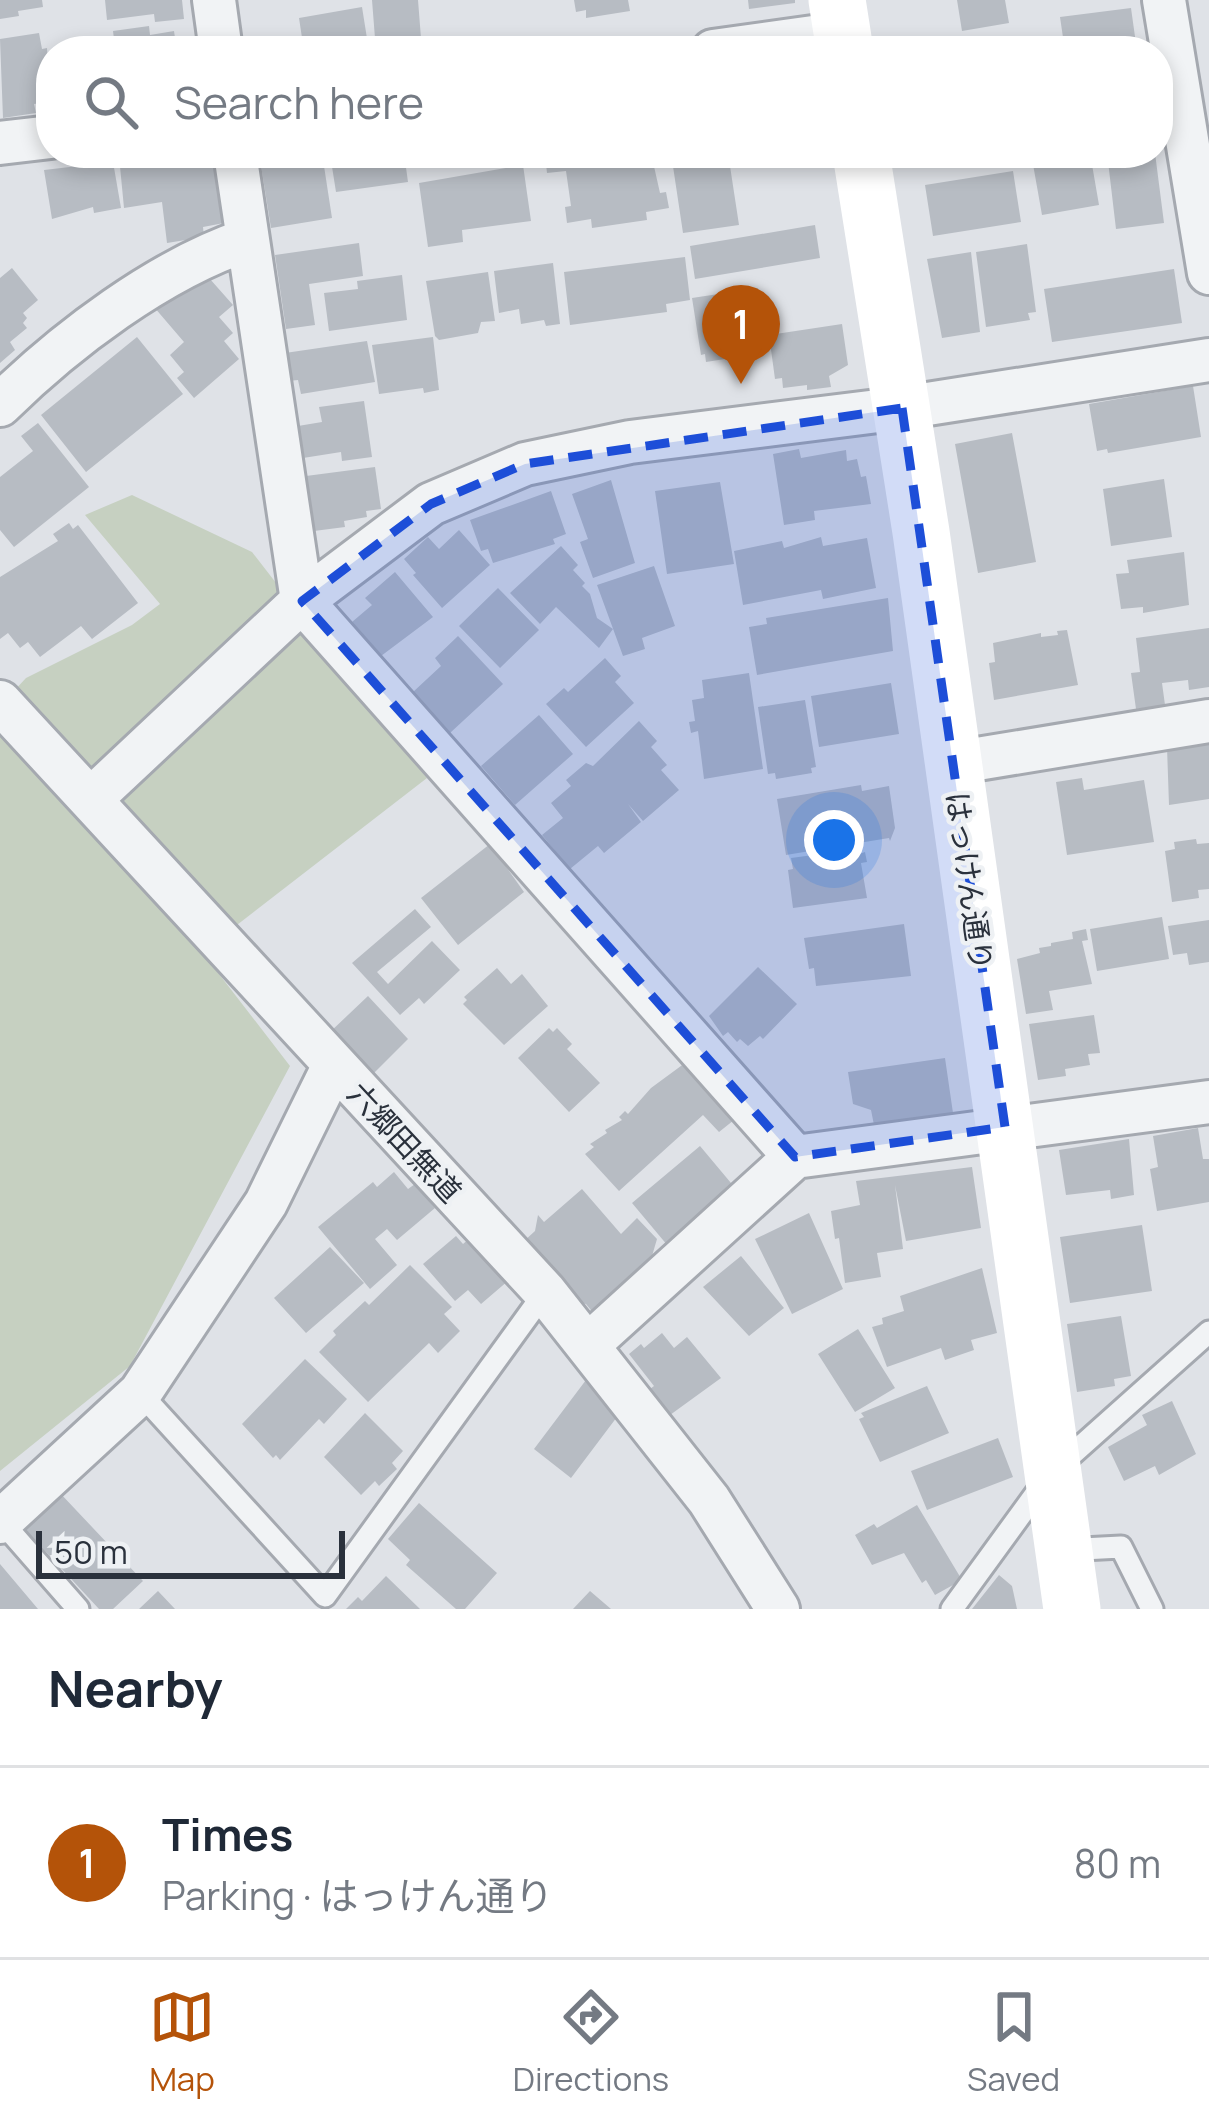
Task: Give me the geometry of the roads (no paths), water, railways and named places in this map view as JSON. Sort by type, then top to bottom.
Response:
[{"type":"street","points":[[214,0],[219,36]]},
{"type":"street","points":[[1164,0],[1170,36]]},
{"type":"street","points":[[797,36],[842,28]]},
{"type":"street","points":[[1173,54],[1209,272]]},
{"type":"street","points":[[0,143],[36,139]]},
{"type":"street","points":[[237,168],[302,602],[795,1157]]},
{"type":"street","name":"はっけん通り","points":[[863,168],[902,408],[1072,1609]]},
{"type":"street","points":[[0,405],[49,357],[144,293],[200,256],[247,240]]},
{"type":"street","points":[[91,799],[302,602],[430,504],[525,464],[630,442],[902,408],[1209,360]]},
{"type":"street","name":"六郷田無道","points":[[0,702],[544,1292],[709,1500],[778,1609]]},
{"type":"street","points":[[953,763],[1209,721]]},
{"type":"street","points":[[0,1521],[140,1393],[266,1203],[334,1065]]},
{"type":"street","points":[[588,1345],[795,1157],[1209,1102]]},
{"type":"lane","points":[[140,1393],[325,1596],[544,1292]]},
{"type":"lane","points":[[952,1609],[1052,1473],[1209,1332]]},
{"type":"lane","points":[[0,1521],[78,1609]]},
{"type":"lane","points":[[1063,1550],[1121,1547],[1152,1609]]},
{"type":"place","name":"Times","points":[[741,384]]}]
